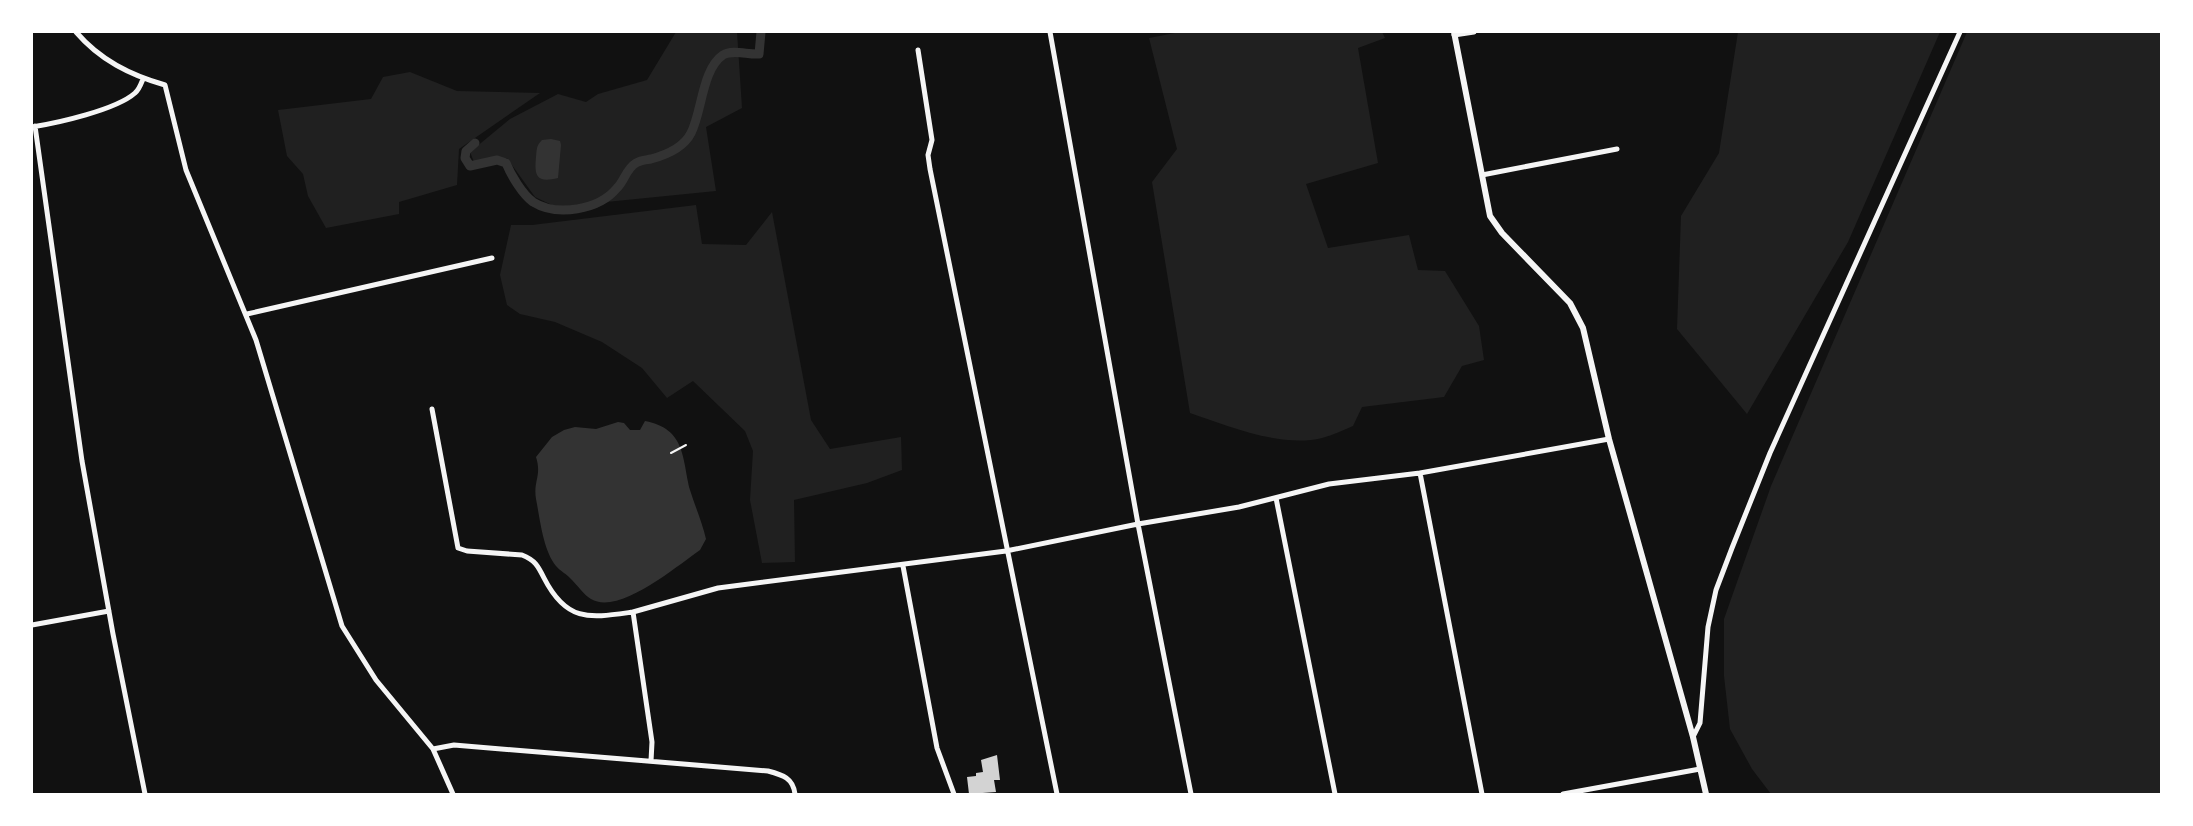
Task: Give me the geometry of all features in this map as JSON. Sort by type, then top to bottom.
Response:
[{"type":"street","points":[[76,32],[101,56],[120,68],[165,85],[186,170],[247,314],[342,626],[376,680],[433,749],[453,794]]},
{"type":"street","points":[[1050,32],[1138,524],[1191,794]]},
{"type":"street","points":[[1474,32],[1454,33],[1490,216],[1502,233],[1570,303],[1583,328],[1609,439],[1693,737],[1706,794]]},
{"type":"street","points":[[1693,737],[1700,723],[1708,627],[1716,590],[1728,558],[1770,453],[1960,32]]},
{"type":"street","points":[[918,50],[932,140],[930,169],[1057,794]]},
{"type":"street","points":[[144,79],[137,92],[124,100],[98,111],[34,127],[82,461],[145,794]]},
{"type":"street","points":[[1482,175],[1616,149]]},
{"type":"street","points":[[247,314],[492,258]]},
{"type":"street","points":[[432,409],[458,548],[530,558],[537,563],[545,581],[566,607],[579,615],[594,617],[633,612],[718,588],[1006,551],[1239,507],[1329,484],[1420,473],[1609,439]]},
{"type":"street","points":[[1420,473],[1482,794]]},
{"type":"street","points":[[1276,498],[1335,794]]},
{"type":"street","points":[[902,566],[937,748],[954,794]]},
{"type":"street","points":[[32,625],[109,611]]},
{"type":"street","points":[[633,612],[652,743],[651,761]]},
{"type":"street","points":[[433,749],[454,745],[768,771],[792,781],[795,794]]},
{"type":"street","points":[[1563,794],[1700,769]]},
{"type":"path","points":[[671,453],[686,445]]},
{"type":"shaded area","points":[[676,32],[737,32],[742,108],[706,127],[716,191],[556,207],[535,197],[507,158],[474,162],[470,152],[510,119],[558,94],[586,102],[598,94],[647,80]]},
{"type":"shaded area","points":[[1180,32],[1382,32],[1385,38],[1358,48],[1378,163],[1306,184],[1328,248],[1409,235],[1418,270],[1445,271],[1479,326],[1484,360],[1462,366],[1444,397],[1362,407],[1353,426],[1326,437],[1306,440],[1272,438],[1190,413],[1152,182],[1177,149],[1149,38]]},
{"type":"shaded area","points":[[1738,32],[1940,32],[1848,242],[1747,414],[1677,329],[1681,216],[1719,153]]},
{"type":"shaded area","points":[[1967,32],[2161,32],[2161,794],[1771,794],[1752,769],[1730,729],[1724,676],[1724,619],[1771,486]]},
{"type":"shaded area","points":[[410,72],[457,91],[540,93],[459,149],[457,185],[399,202],[399,214],[326,228],[308,196],[303,174],[287,156],[278,110],[371,99],[383,77]]},
{"type":"shaded area","points":[[542,140],[560,141],[561,145],[558,178],[545,180],[537,174],[537,150]]},
{"type":"shaded area","points":[[696,205],[702,244],[746,245],[772,212],[811,420],[830,449],[901,437],[902,470],[867,483],[794,500],[795,562],[762,563],[750,500],[753,451],[745,431],[693,381],[667,398],[642,368],[602,342],[555,322],[520,314],[507,305],[500,275],[511,225],[532,225]]},
{"type":"shaded area","points":[[645,421],[668,431],[680,446],[690,490],[706,539],[700,550],[632,595],[617,601],[591,599],[556,566],[548,552],[536,499],[536,457],[552,437],[564,430],[575,427],[596,429],[618,422],[624,423],[630,430],[640,430]]},
{"type":"building","points":[[997,755],[1000,780],[994,780],[996,792],[969,794],[967,777],[983,772],[981,760]]},
{"type":"waterway","points":[[475,143],[466,151],[465,158],[470,166],[497,160],[506,163],[525,194],[543,207],[577,209],[600,202],[620,185],[636,163],[663,155],[684,142],[695,124],[707,80],[716,62],[731,52],[759,54],[761,32]]}]
